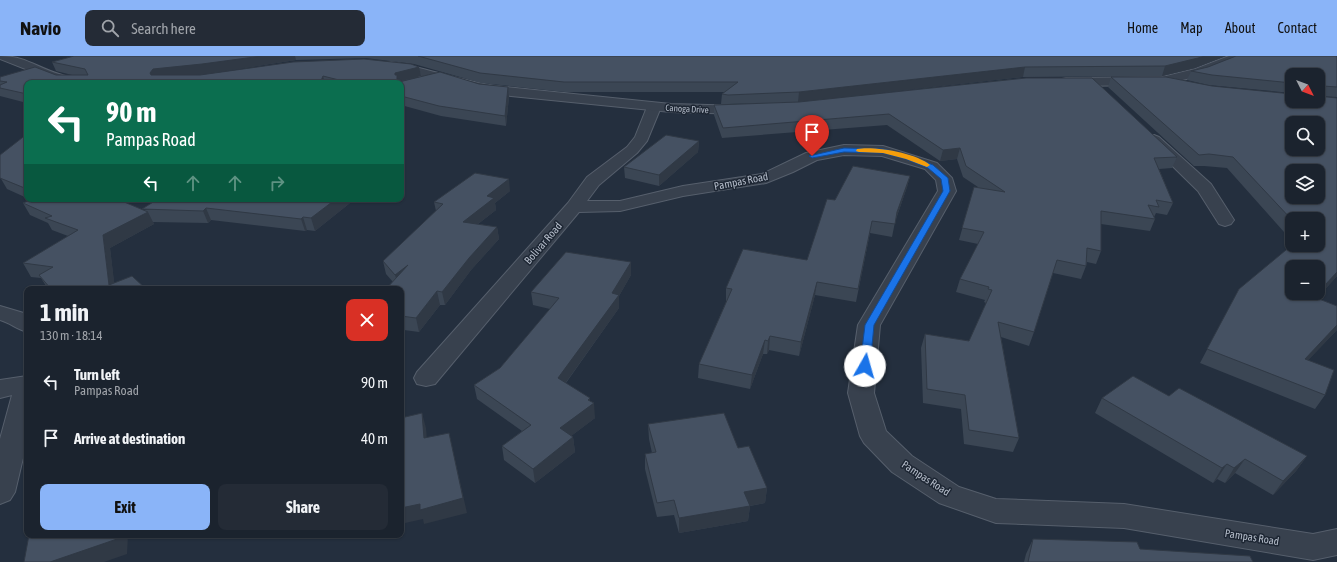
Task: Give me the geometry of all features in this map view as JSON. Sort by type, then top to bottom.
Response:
[{"type":"street","points":[[0,56],[28,64],[61,80]]},
{"type":"street","points":[[1162,81],[1232,60],[1236,56]]},
{"type":"street","name":"Canoga Drive","points":[[379,64],[414,69],[481,88],[654,107],[728,110],[759,109]]},
{"type":"street","points":[[416,82],[439,77]]},
{"type":"street","points":[[1092,81],[1109,97]]},
{"type":"street","points":[[1054,82],[1162,81],[1193,87]]},
{"type":"street","name":"Bolivar Road","points":[[426,378],[574,208],[593,181],[632,150],[642,138],[654,107]]},
{"type":"street","points":[[1143,129],[1205,188],[1225,220]]},
{"type":"street","name":"Pampas Road","points":[[574,208],[620,206],[683,191],[766,178],[787,170],[812,156],[844,150],[883,151],[931,166],[944,178],[946,191],[870,325],[861,393],[874,436],[902,464],[949,495],[996,511],[1124,516],[1313,547],[1337,542]]},
{"type":"street","points":[[0,313],[18,318],[24,323]]},
{"type":"street","points":[[0,389],[24,385]]},
{"type":"street","points":[[0,492],[24,400]]},
{"type":"building","points":[[74,56],[262,56],[153,69],[150,73],[151,75],[200,75],[293,62],[364,59],[411,64],[419,67],[395,73],[395,75],[397,75],[397,80],[339,80],[323,76],[321,80],[24,80],[24,93],[0,88],[0,85],[7,82],[0,81],[0,77],[35,67],[56,75],[88,75],[85,69],[52,62]]},
{"type":"building","points":[[418,56],[1205,56],[1165,66],[1025,67],[799,92],[728,95],[722,94],[738,82],[564,82],[480,73]]},
{"type":"building","points":[[1236,56],[1337,56],[1337,87],[1325,86],[1325,68],[1285,68],[1285,82],[1212,75],[1191,71],[1208,67]]},
{"type":"building","points":[[440,72],[479,84],[508,87],[505,116],[439,106],[404,97],[404,81]]},
{"type":"building","points":[[1111,77],[1166,77],[1212,86],[1285,93],[1285,108],[1325,108],[1325,97],[1337,98],[1337,272],[1325,285],[1325,260],[1285,260],[1285,300],[1322,300],[1337,306],[1337,325],[1305,359],[1334,370],[1325,395],[1207,349],[1239,289],[1285,251],[1325,252],[1325,212],[1285,213],[1233,157],[1209,154],[1199,155]]},
{"type":"building","points":[[1026,78],[1092,78],[1177,157],[1154,158],[1173,203],[1156,200],[1159,207],[1148,205],[1155,219],[1101,211],[1101,251],[1087,248],[1086,266],[1057,260],[1034,332],[998,322],[1019,438],[969,430],[965,395],[927,389],[925,334],[969,341],[992,290],[988,289],[989,287],[960,279],[984,232],[962,228],[974,187],[1005,192],[966,166],[960,148],[943,150],[889,114],[723,128],[714,105],[799,102]]},
{"type":"building","points":[[666,135],[699,141],[659,175],[624,167]]},
{"type":"building","points":[[24,136],[24,188],[0,178],[0,155]]},
{"type":"building","points":[[853,166],[910,176],[897,212],[895,224],[872,221],[858,289],[817,282],[801,342],[770,336],[768,341],[765,340],[752,375],[699,364],[732,289],[726,288],[743,249],[807,260],[827,199],[835,200]]},
{"type":"building","points":[[475,173],[509,179],[487,196],[494,198],[463,222],[497,227],[469,258],[442,292],[437,291],[416,318],[404,316],[404,286],[389,286],[408,265],[395,275],[383,261],[443,204],[434,202]]},
{"type":"building","points":[[124,202],[148,212],[103,235],[109,285],[132,276],[143,286],[48,286],[39,275],[53,267],[23,263],[78,230],[45,218],[52,216],[23,203]]},
{"type":"building","points":[[153,202],[332,202],[311,218],[303,217],[301,219],[206,208],[203,211],[142,209]]},
{"type":"building","points":[[566,252],[631,262],[612,293],[619,295],[558,378],[590,398],[588,400],[594,403],[560,428],[573,437],[533,469],[502,446],[531,425],[474,385],[500,368],[559,298],[531,292]]},
{"type":"building","points":[[1133,376],[1169,396],[1179,388],[1307,456],[1283,481],[1245,459],[1234,468],[1227,464],[1222,468],[1102,398]]},
{"type":"building","points":[[422,413],[424,438],[449,433],[463,498],[420,510],[420,504],[404,507],[404,417]]},
{"type":"building","points":[[724,413],[738,448],[749,446],[767,488],[744,492],[750,506],[679,518],[674,500],[657,503],[645,454],[656,452],[648,424]]},
{"type":"building","points":[[28,538],[117,538],[50,562],[24,562]]},
{"type":"building","points":[[1033,539],[1137,542],[1140,549],[1250,556],[1253,562],[1028,562]]},
{"type":"slow traffic","points":[[859,151],[883,151],[927,165]]},
{"type":"route","points":[[812,156],[844,150],[883,151],[931,166],[944,178],[946,191],[870,325],[865,366]]}]
